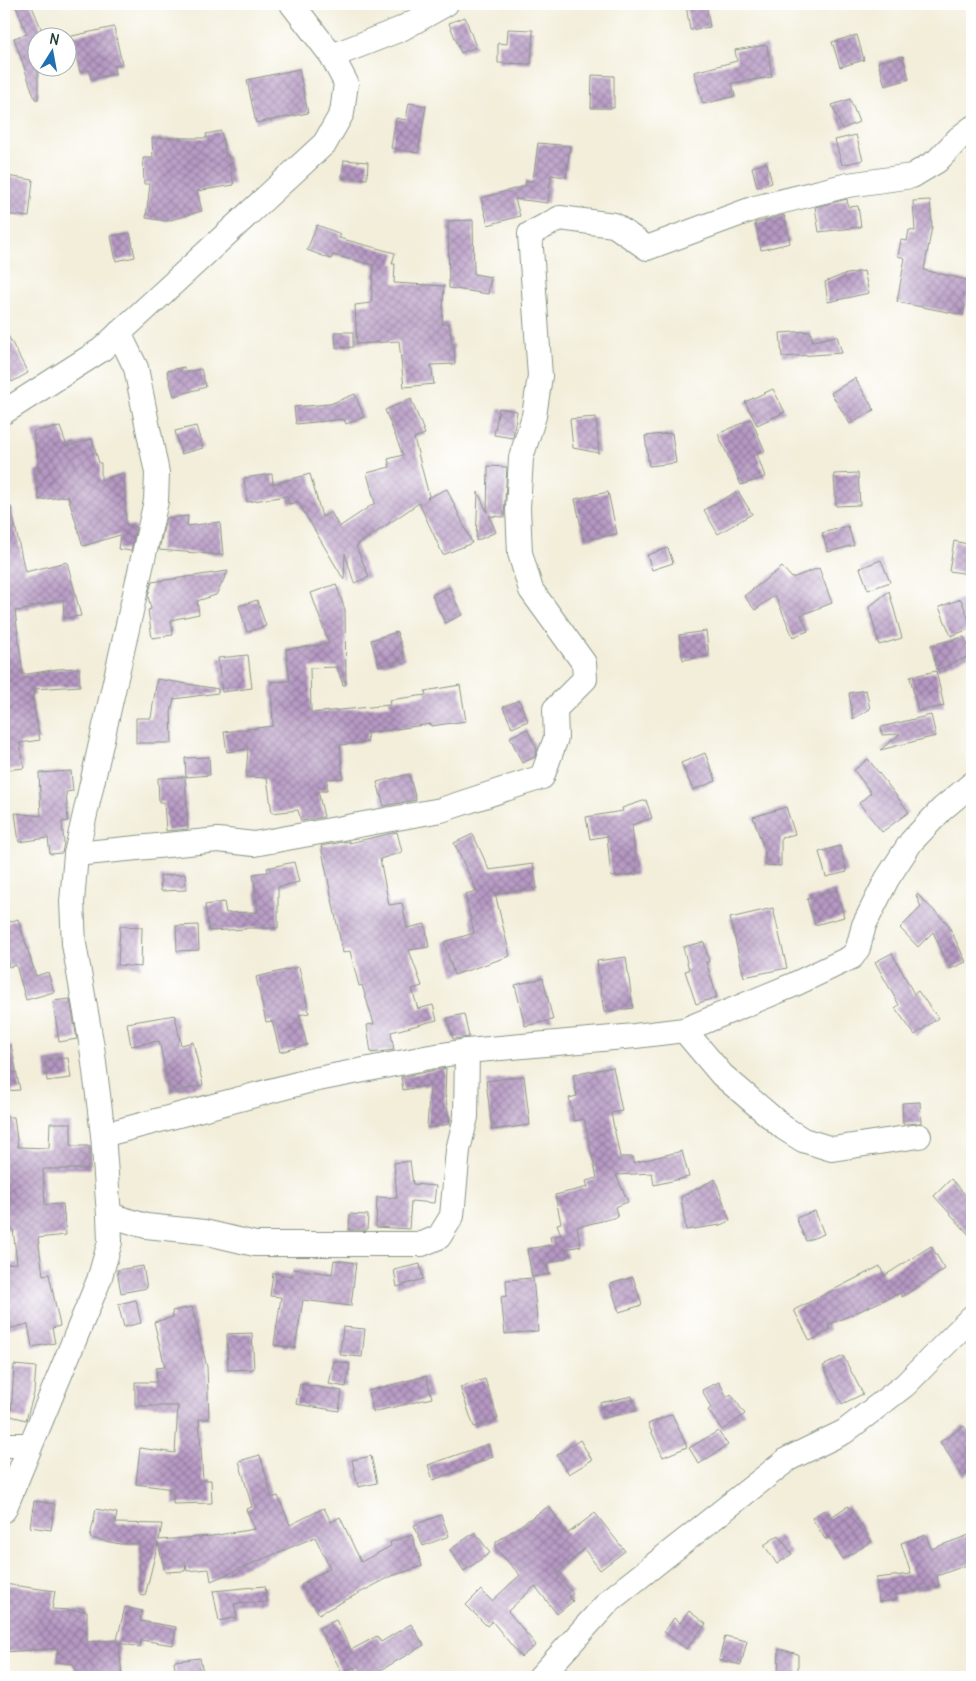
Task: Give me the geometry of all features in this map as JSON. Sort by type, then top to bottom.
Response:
[{"type":"street","points":[[4,412],[101,350],[325,143],[342,113],[346,83],[332,56],[292,4]]},
{"type":"street","points":[[332,56],[401,29],[446,4]]},
{"type":"street","points":[[76,854],[218,840],[254,844],[441,810],[542,777],[556,738],[555,709],[585,679],[584,663],[531,590],[520,553],[518,508],[521,458],[534,416],[540,376],[530,234],[560,218],[614,225],[647,248],[755,208],[848,185],[912,176],[937,161],[959,138],[972,128]]},
{"type":"street","points":[[4,1510],[99,1280],[110,1242],[103,1135],[92,1047],[74,944],[72,902],[76,854],[156,501],[157,473],[136,368],[118,333]]},
{"type":"street","points":[[103,1135],[308,1081],[467,1050],[684,1030],[793,985],[852,957],[858,948],[864,925],[886,879],[910,842],[942,809],[972,784]]},
{"type":"street","points":[[684,1030],[722,1075],[784,1128],[803,1140],[832,1149],[919,1136]]},
{"type":"street","points":[[109,1215],[146,1226],[204,1232],[256,1244],[422,1244],[439,1237],[452,1216],[458,1150],[466,1117],[467,1050]]},
{"type":"street","points":[[540,1677],[610,1600],[788,1459],[844,1432],[905,1385],[972,1317]]},
{"type":"street","points":[[4,1445],[30,1445]]},
{"type":"building","points":[[15,4],[31,4],[41,28],[28,28],[28,78],[38,78],[38,99],[35,99],[14,38],[27,34]]},
{"type":"building","points":[[706,4],[710,27],[690,30],[686,5]]},
{"type":"building","points":[[465,17],[476,47],[461,53],[449,23]]},
{"type":"building","points":[[114,27],[122,64],[114,66],[115,74],[91,79],[89,70],[80,72],[78,63],[78,35]]},
{"type":"building","points":[[508,29],[533,30],[531,64],[498,63],[498,43],[507,44]]},
{"type":"building","points":[[857,35],[864,60],[840,67],[832,42]]},
{"type":"building","points":[[767,45],[772,77],[732,83],[735,96],[703,104],[694,72],[737,61],[735,50]]},
{"type":"building","points":[[903,56],[909,79],[885,86],[878,62]]},
{"type":"building","points":[[299,69],[308,113],[256,123],[247,80]]},
{"type":"building","points":[[592,75],[614,76],[614,108],[591,108]]},
{"type":"building","points":[[850,99],[859,122],[842,129],[832,105]]},
{"type":"building","points":[[409,103],[426,106],[418,153],[391,148],[396,118],[406,120]]},
{"type":"building","points":[[221,131],[234,185],[197,191],[202,211],[167,221],[146,218],[150,184],[144,184],[143,158],[153,158],[152,138],[207,138],[206,134]]},
{"type":"building","points":[[856,135],[863,160],[842,165],[835,140]]},
{"type":"building","points":[[538,143],[570,146],[566,177],[551,175],[548,203],[515,199],[520,216],[488,225],[481,198],[525,186],[526,181],[533,181]]},
{"type":"building","points":[[344,160],[368,162],[367,179],[342,177]]},
{"type":"building","points":[[767,163],[772,183],[757,187],[752,167]]},
{"type":"building","points":[[6,176],[33,180],[29,217],[4,214]]},
{"type":"building","points":[[847,199],[848,207],[858,206],[861,227],[819,232],[815,207]]},
{"type":"building","points":[[930,200],[932,227],[924,270],[971,281],[963,315],[897,302],[905,258],[898,256],[901,240],[907,241],[909,230],[915,231],[913,201]]},
{"type":"building","points":[[784,215],[790,243],[761,250],[755,223]]},
{"type":"building","points":[[473,220],[474,274],[491,277],[488,294],[449,288],[448,221]]},
{"type":"building","points":[[317,225],[341,234],[339,238],[395,253],[392,264],[395,264],[394,283],[444,286],[442,324],[449,323],[452,344],[454,344],[455,364],[431,365],[434,384],[404,387],[399,341],[357,344],[355,305],[371,303],[374,265],[333,255],[331,259],[307,250]]},
{"type":"building","points":[[130,233],[135,257],[116,261],[111,236]]},
{"type":"building","points":[[864,271],[869,293],[828,302],[825,282],[842,275]]},
{"type":"building","points":[[4,328],[28,373],[12,382],[4,367]]},
{"type":"building","points":[[810,331],[813,341],[837,336],[842,353],[782,357],[780,333]]},
{"type":"building","points":[[335,332],[353,332],[353,347],[336,348]]},
{"type":"building","points":[[184,367],[185,372],[201,369],[206,387],[174,396],[167,371]]},
{"type":"building","points":[[855,378],[874,410],[850,424],[831,393]]},
{"type":"building","points":[[773,389],[785,412],[757,425],[745,402]]},
{"type":"building","points":[[355,394],[364,417],[346,424],[344,419],[296,424],[294,407],[330,404]]},
{"type":"building","points":[[411,399],[425,434],[414,438],[429,496],[427,498],[447,489],[472,543],[443,555],[419,503],[356,546],[369,577],[354,583],[345,553],[344,580],[298,502],[289,504],[287,496],[247,502],[244,478],[272,474],[273,484],[310,474],[322,517],[331,512],[339,527],[375,503],[367,473],[390,467],[388,459],[403,455],[385,410]]},
{"type":"building","points":[[499,408],[517,411],[513,438],[494,435]]},
{"type":"building","points":[[596,417],[599,453],[573,448],[570,419]]},
{"type":"building","points":[[751,419],[765,451],[757,454],[765,477],[741,485],[718,434]]},
{"type":"building","points":[[196,426],[203,448],[181,454],[175,431]]},
{"type":"building","points":[[60,427],[67,446],[92,439],[99,463],[101,463],[101,480],[124,473],[126,525],[136,527],[131,551],[118,549],[120,535],[83,546],[68,496],[39,500],[35,470],[40,470],[33,431]]},
{"type":"building","points":[[672,433],[676,463],[649,466],[645,436]]},
{"type":"building","points":[[488,466],[507,467],[504,517],[489,516],[496,532],[476,541],[478,492],[487,512]]},
{"type":"building","points":[[858,473],[860,505],[836,506],[834,474]]},
{"type":"building","points":[[738,491],[752,514],[718,534],[704,510]]},
{"type":"building","points":[[608,492],[617,534],[584,540],[575,499]]},
{"type":"building","points":[[4,507],[11,507],[25,572],[67,562],[81,616],[64,618],[63,599],[30,607],[30,609],[15,611],[23,675],[58,669],[79,668],[80,686],[34,689],[35,695],[32,696],[40,740],[20,743],[24,768],[4,770],[5,602]]},
{"type":"building","points":[[188,516],[187,526],[220,522],[223,555],[159,550],[166,518]]},
{"type":"building","points":[[848,526],[854,545],[828,552],[822,533]]},
{"type":"building","points":[[954,541],[972,545],[969,574],[949,571]]},
{"type":"building","points":[[668,548],[673,563],[652,570],[647,555]]},
{"type":"building","points":[[881,560],[890,582],[868,590],[860,568]]},
{"type":"building","points":[[782,567],[792,578],[819,568],[832,603],[801,615],[808,631],[793,637],[775,595],[755,610],[744,596]]},
{"type":"building","points":[[228,571],[216,595],[197,601],[199,614],[171,620],[173,635],[152,638],[148,610],[151,609],[148,596],[152,582]]},
{"type":"building","points":[[336,584],[345,610],[346,685],[343,685],[337,667],[310,668],[311,713],[390,705],[389,700],[426,695],[425,691],[460,685],[466,721],[367,733],[368,742],[340,745],[343,778],[327,779],[327,791],[318,791],[324,817],[301,821],[298,810],[272,813],[267,778],[246,777],[248,749],[227,752],[224,732],[273,726],[271,682],[290,681],[286,649],[329,644],[311,593]]},
{"type":"building","points":[[449,587],[462,615],[445,623],[432,595]]},
{"type":"building","points":[[889,591],[902,638],[879,645],[869,607]]},
{"type":"building","points":[[961,599],[972,628],[951,636],[939,607]]},
{"type":"building","points":[[257,600],[266,626],[247,632],[239,606]]},
{"type":"building","points":[[706,631],[709,656],[683,660],[679,635]]},
{"type":"building","points":[[397,632],[405,659],[379,666],[371,640]]},
{"type":"building","points":[[964,637],[972,655],[937,670],[931,645]]},
{"type":"building","points":[[248,655],[252,688],[222,692],[218,658]]},
{"type":"building","points":[[936,671],[944,706],[918,711],[910,677]]},
{"type":"building","points":[[157,679],[218,689],[218,693],[174,699],[171,712],[172,743],[136,743],[136,718],[151,718]]},
{"type":"building","points":[[866,690],[870,709],[853,719],[849,693]]},
{"type":"building","points":[[519,700],[528,721],[512,728],[503,707]]},
{"type":"building","points":[[931,715],[936,736],[880,750],[900,734],[882,735],[881,727]]},
{"type":"building","points":[[527,729],[537,749],[535,757],[522,763],[510,737]]},
{"type":"building","points":[[705,753],[716,781],[693,790],[681,763]]},
{"type":"building","points":[[209,757],[210,775],[186,777],[185,758]]},
{"type":"building","points":[[868,759],[909,812],[882,832],[859,803],[871,793],[854,770]]},
{"type":"building","points":[[71,771],[73,791],[66,792],[68,821],[62,822],[64,843],[62,853],[50,854],[48,838],[19,842],[15,813],[41,816],[39,773]]},
{"type":"building","points":[[409,774],[416,800],[384,806],[377,782]]},
{"type":"building","points":[[185,777],[188,829],[166,831],[164,802],[159,802],[158,778]]},
{"type":"building","points":[[646,800],[652,818],[632,825],[637,874],[611,877],[607,836],[590,839],[586,817],[623,811],[622,808]]},
{"type":"building","points":[[786,807],[795,834],[781,838],[781,866],[765,865],[765,852],[753,817]]},
{"type":"building","points":[[397,832],[402,852],[380,859],[389,905],[402,903],[407,928],[425,924],[429,947],[409,950],[422,986],[412,989],[418,1009],[433,1005],[437,1020],[391,1032],[394,1050],[371,1053],[367,1025],[374,1024],[362,985],[359,986],[350,951],[343,953],[321,846],[349,841],[349,843]]},
{"type":"building","points":[[473,834],[489,870],[533,864],[537,888],[495,893],[510,956],[454,975],[444,942],[474,933],[465,894],[477,891],[454,843]]},
{"type":"building","points":[[840,846],[847,872],[826,877],[819,852]]},
{"type":"building","points":[[294,862],[299,882],[278,887],[278,928],[209,931],[205,905],[224,902],[226,913],[258,912],[253,874],[268,872],[267,868]]},
{"type":"building","points":[[185,874],[186,890],[161,891],[160,876]]},
{"type":"building","points":[[836,890],[844,917],[815,925],[807,899]]},
{"type":"building","points":[[917,894],[948,924],[966,962],[950,969],[933,932],[918,947],[900,928],[921,907]]},
{"type":"building","points":[[773,908],[787,968],[744,977],[730,918]]},
{"type":"building","points":[[18,919],[36,976],[48,972],[54,992],[26,1000],[16,965],[9,967],[4,950],[4,924]]},
{"type":"building","points":[[198,925],[199,950],[177,951],[176,926]]},
{"type":"building","points":[[120,926],[142,927],[141,967],[118,965]]},
{"type":"building","points":[[704,942],[709,962],[706,962],[717,997],[696,1004],[685,971],[689,970],[683,947]]},
{"type":"building","points":[[892,953],[914,994],[918,991],[938,1018],[915,1035],[895,1008],[899,1005],[875,962]]},
{"type":"building","points":[[626,957],[633,1008],[604,1012],[597,961]]},
{"type":"building","points":[[299,967],[309,1013],[299,1015],[307,1045],[280,1052],[272,1021],[266,1022],[256,977]]},
{"type":"building","points":[[543,978],[553,1020],[525,1026],[515,985]]},
{"type":"building","points":[[70,999],[77,1039],[59,1042],[53,1001]]},
{"type":"building","points":[[464,1014],[469,1037],[453,1039],[447,1018]]},
{"type":"building","points":[[175,1015],[181,1045],[193,1042],[203,1085],[170,1093],[159,1041],[131,1046],[127,1023]]},
{"type":"building","points":[[11,1045],[20,1090],[4,1091],[4,1046]]},
{"type":"building","points":[[68,1058],[71,1078],[47,1081],[45,1060]]},
{"type":"building","points":[[613,1067],[622,1111],[611,1113],[620,1157],[633,1157],[633,1163],[682,1151],[689,1177],[654,1185],[652,1173],[616,1175],[628,1202],[615,1207],[618,1217],[577,1227],[581,1246],[566,1249],[567,1258],[547,1263],[549,1274],[532,1277],[527,1249],[552,1245],[550,1237],[561,1235],[557,1224],[561,1223],[555,1195],[588,1187],[586,1181],[597,1178],[584,1119],[574,1121],[569,1098],[577,1096],[573,1075]]},
{"type":"building","points":[[446,1068],[445,1094],[450,1124],[427,1128],[430,1085],[403,1090],[401,1077]]},
{"type":"building","points":[[524,1076],[530,1125],[492,1130],[486,1081]]},
{"type":"building","points":[[920,1102],[921,1123],[903,1124],[902,1103]]},
{"type":"building","points":[[4,1117],[14,1117],[18,1147],[49,1148],[50,1123],[71,1123],[71,1146],[90,1146],[90,1169],[43,1169],[45,1205],[63,1204],[66,1235],[38,1238],[43,1275],[49,1274],[60,1326],[52,1328],[55,1343],[32,1347],[28,1324],[4,1330],[4,1264],[17,1263],[13,1229],[4,1230]]},
{"type":"building","points":[[410,1161],[413,1184],[436,1186],[434,1203],[411,1201],[409,1229],[376,1227],[377,1197],[397,1198],[394,1163]]},
{"type":"building","points":[[715,1179],[730,1221],[720,1225],[686,1230],[681,1197]]},
{"type":"building","points":[[951,1179],[972,1202],[972,1238],[934,1196]]},
{"type":"building","points":[[815,1211],[824,1234],[806,1241],[796,1218]]},
{"type":"building","points":[[350,1214],[368,1215],[367,1230],[349,1230]]},
{"type":"building","points":[[931,1246],[945,1269],[902,1297],[900,1293],[828,1325],[830,1330],[810,1341],[794,1310],[880,1266],[884,1276]]},
{"type":"building","points":[[334,1260],[356,1263],[351,1306],[303,1300],[295,1348],[274,1345],[281,1297],[270,1296],[273,1273],[292,1276],[293,1269],[332,1274]]},
{"type":"building","points":[[420,1264],[423,1279],[397,1287],[394,1270]]},
{"type":"building","points":[[143,1266],[147,1288],[121,1293],[117,1270]]},
{"type":"building","points":[[633,1277],[642,1305],[619,1312],[610,1284]]},
{"type":"building","points":[[533,1278],[538,1331],[505,1334],[501,1297],[507,1296],[506,1280]]},
{"type":"building","points":[[136,1300],[141,1323],[124,1327],[118,1304]]},
{"type":"building","points":[[192,1307],[207,1367],[209,1419],[199,1419],[203,1480],[211,1480],[212,1503],[173,1504],[173,1489],[136,1484],[140,1448],[175,1453],[178,1406],[135,1406],[135,1382],[157,1382],[156,1368],[165,1367],[154,1322],[173,1317],[172,1311]]},
{"type":"building","points":[[343,1327],[365,1329],[362,1357],[340,1355]]},
{"type":"building","points":[[252,1333],[254,1369],[228,1370],[227,1334]]},
{"type":"building","points":[[843,1356],[863,1394],[842,1404],[823,1366]]},
{"type":"building","points":[[334,1361],[350,1364],[346,1387],[329,1384]]},
{"type":"building","points":[[14,1365],[36,1367],[34,1393],[26,1420],[11,1416]]},
{"type":"building","points":[[426,1376],[432,1398],[373,1412],[368,1391]]},
{"type":"building","points":[[485,1379],[498,1419],[474,1427],[460,1387]]},
{"type":"building","points":[[719,1382],[727,1397],[731,1394],[745,1414],[722,1430],[708,1410],[711,1408],[702,1390]]},
{"type":"building","points":[[300,1384],[342,1391],[339,1411],[296,1404]]},
{"type":"building","points":[[632,1396],[636,1411],[604,1418],[600,1403]]},
{"type":"building","points":[[672,1414],[687,1447],[663,1457],[648,1424]]},
{"type":"building","points":[[964,1426],[972,1438],[972,1469],[963,1476],[940,1442]]},
{"type":"building","points":[[718,1431],[728,1445],[699,1464],[689,1448]]},
{"type":"building","points":[[580,1440],[592,1460],[569,1474],[557,1455]]},
{"type":"building","points":[[488,1444],[493,1457],[433,1480],[428,1465]]},
{"type":"building","points":[[260,1455],[272,1498],[278,1496],[290,1525],[324,1508],[331,1522],[340,1517],[361,1562],[391,1546],[390,1542],[412,1535],[422,1566],[392,1576],[319,1614],[301,1585],[330,1568],[315,1537],[211,1581],[209,1569],[187,1571],[186,1564],[185,1571],[165,1572],[158,1543],[145,1596],[140,1595],[139,1544],[120,1544],[90,1538],[96,1509],[117,1513],[115,1523],[162,1524],[159,1540],[212,1536],[255,1529],[246,1509],[252,1507],[239,1461]]},
{"type":"building","points":[[371,1456],[377,1483],[358,1487],[352,1460]]},
{"type":"building","points":[[34,1501],[55,1504],[51,1530],[30,1527]]},
{"type":"building","points":[[549,1506],[567,1534],[595,1513],[625,1551],[600,1570],[584,1549],[557,1574],[573,1594],[569,1597],[573,1601],[557,1614],[535,1586],[508,1611],[536,1645],[521,1657],[492,1621],[487,1626],[466,1605],[481,1590],[492,1601],[520,1575],[496,1549],[496,1542]]},
{"type":"building","points":[[848,1506],[872,1541],[843,1559],[829,1537],[825,1539],[812,1518],[824,1510],[829,1518]]},
{"type":"building","points":[[441,1515],[449,1536],[423,1546],[414,1525]]},
{"type":"building","points":[[475,1532],[490,1553],[464,1571],[450,1550]]},
{"type":"building","points":[[972,1534],[972,1563],[937,1576],[939,1586],[894,1595],[895,1600],[879,1602],[876,1578],[911,1574],[901,1543],[926,1535],[931,1549]]},
{"type":"building","points":[[779,1535],[792,1554],[777,1564],[764,1545]]},
{"type":"building","points":[[4,1584],[55,1591],[52,1609],[87,1611],[87,1642],[117,1640],[125,1607],[142,1611],[140,1621],[176,1627],[173,1645],[141,1640],[140,1647],[119,1643],[122,1677],[77,1677],[73,1664],[56,1662],[58,1648],[4,1652]]},
{"type":"building","points":[[265,1586],[267,1602],[234,1604],[237,1617],[219,1621],[213,1591]]},
{"type":"building","points":[[689,1611],[706,1624],[686,1649],[664,1632],[674,1618],[680,1623]]},
{"type":"building","points":[[336,1620],[351,1650],[377,1636],[381,1642],[411,1624],[424,1645],[369,1677],[358,1677],[354,1667],[342,1673],[319,1628]]},
{"type":"building","points":[[725,1636],[747,1641],[741,1665],[719,1660]]},
{"type":"building","points":[[779,1649],[798,1654],[798,1677],[778,1677]]},
{"type":"building","points":[[200,1658],[204,1677],[176,1677],[174,1661]]}]
